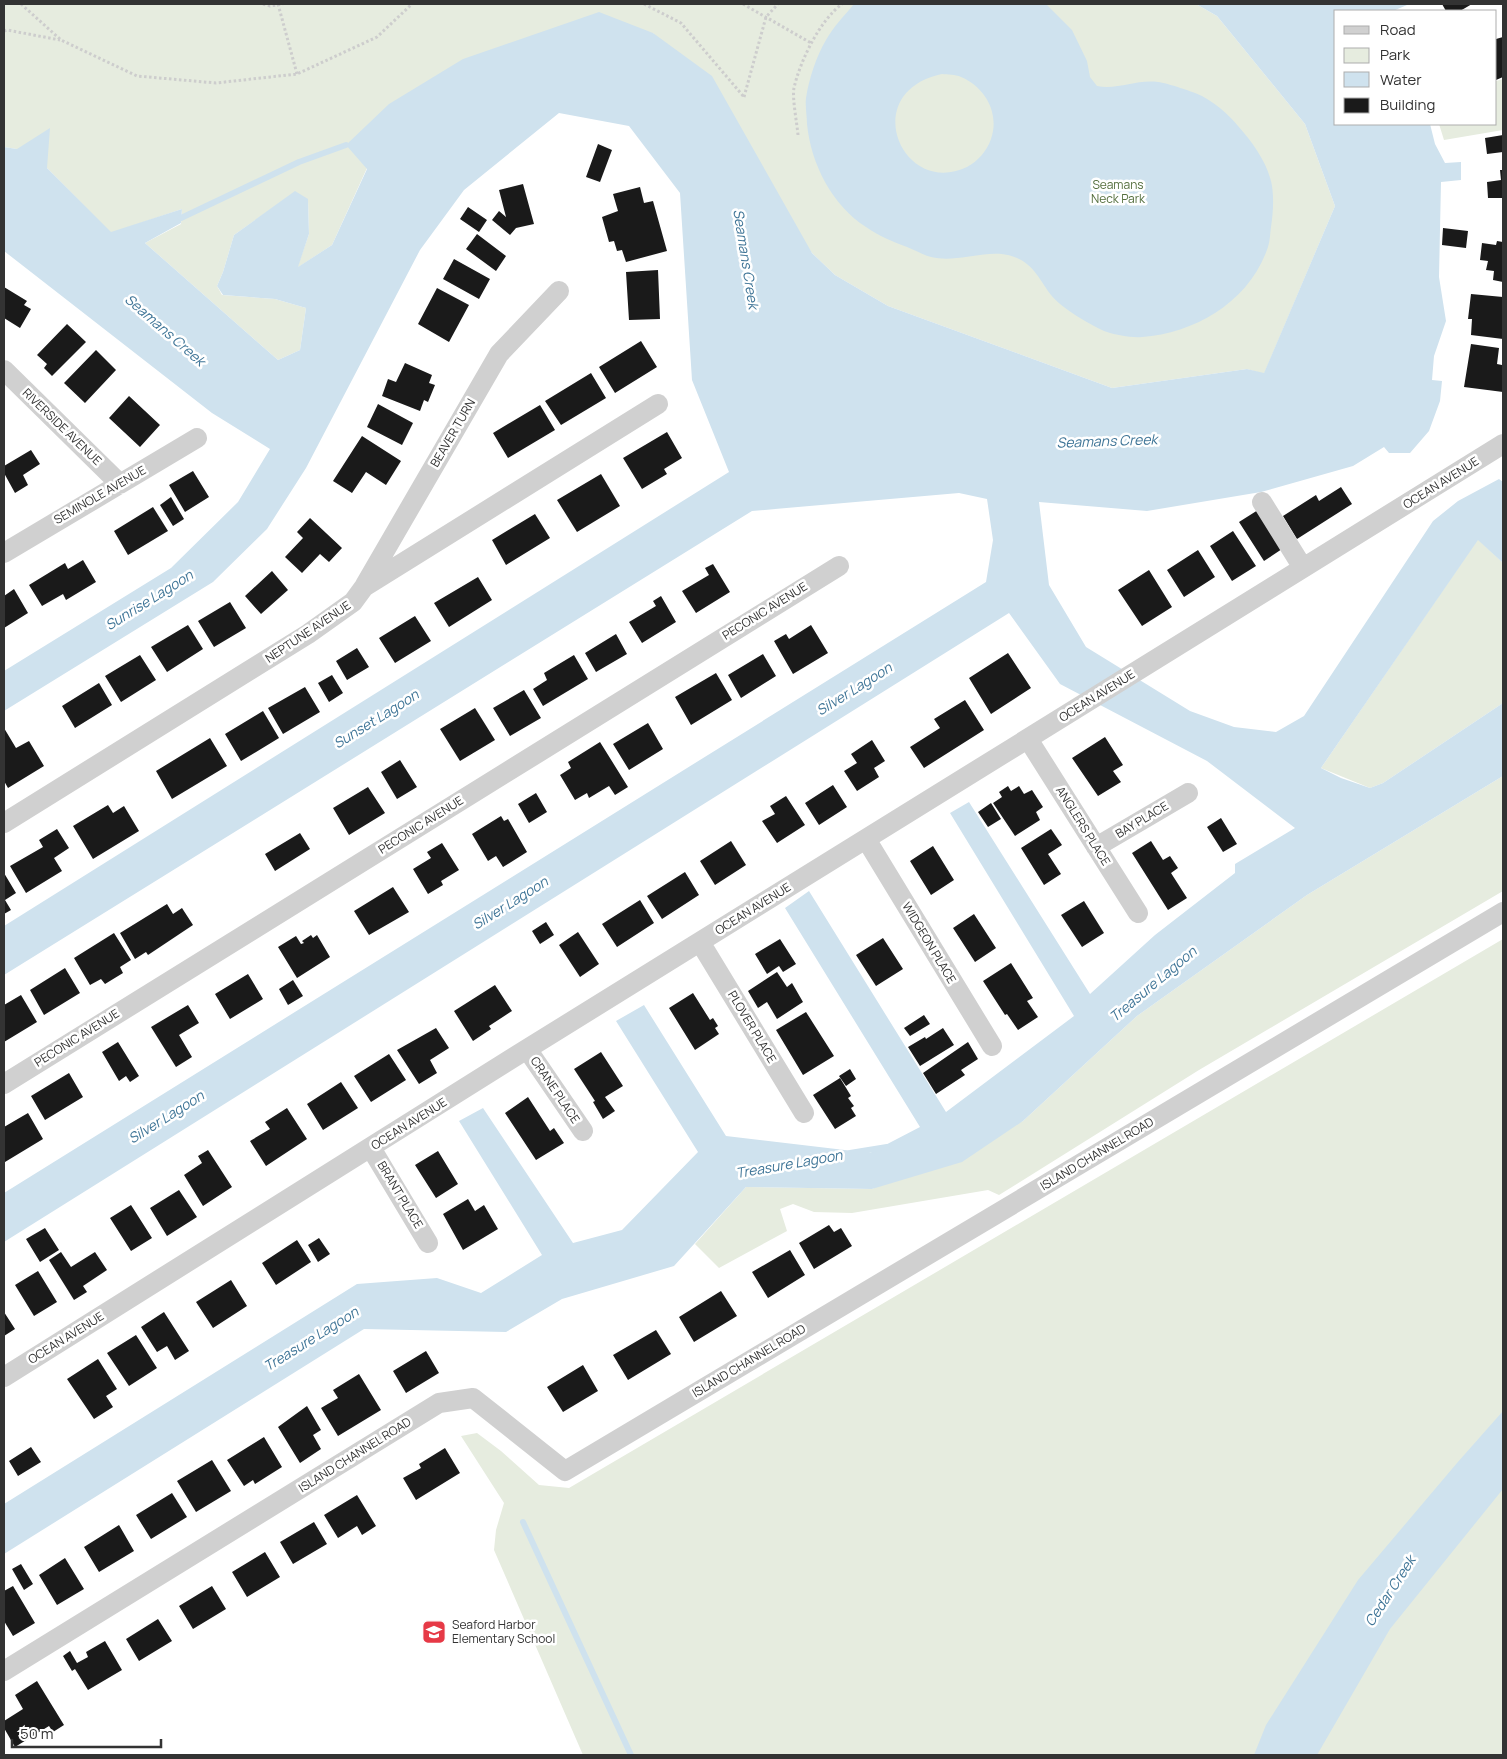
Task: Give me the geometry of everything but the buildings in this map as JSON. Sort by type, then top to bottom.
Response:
[{"type":"street","name":"BEAVER TURN","points":[[364,587],[499,354],[558,291]]},
{"type":"street","name":"RIVERSIDE AVENUE","points":[[4,370],[120,484]]},
{"type":"street","name":"NEPTUNE AVENUE","points":[[4,823],[308,634],[353,602],[364,587],[658,404]]},
{"type":"street","name":"SEMINOLE AVENUE","points":[[4,553],[197,438]]},
{"type":"street","name":"OCEAN AVENUE","points":[[4,1377],[527,1049],[1503,444]]},
{"type":"street","points":[[1262,502],[1303,568]]},
{"type":"street","name":"PECONIC AVENUE","points":[[4,1084],[839,566]]},
{"type":"street","name":"ANGLERS PLACE","points":[[1028,739],[1138,914]]},
{"type":"street","name":"BAY PLACE","points":[[1096,847],[1188,793]]},
{"type":"street","name":"WIDGEON PLACE","points":[[866,839],[992,1046]]},
{"type":"street","name":"ISLAND CHANNEL ROAD","points":[[4,1671],[439,1403],[473,1398],[565,1471],[1503,912]]},
{"type":"street","name":"PLOVER PLACE","points":[[700,942],[804,1113]]},
{"type":"street","name":"CRANE PLACE","points":[[527,1049],[583,1131]]},
{"type":"street","name":"BRANT PLACE","points":[[371,1148],[428,1243]]},
{"type":"path","points":[[21,4],[61,40]]},
{"type":"path","points":[[263,4],[280,4],[297,74]]},
{"type":"path","points":[[4,31],[61,40],[137,76],[216,83],[297,74],[376,36],[412,4]]},
{"type":"path","points":[[644,4],[681,24],[744,98],[766,17],[778,4]]},
{"type":"path","points":[[743,4],[810,43]]},
{"type":"path","points":[[798,134],[794,89],[810,43],[833,10],[842,4]]},
{"type":"green space","name":"Seamans Neck Park","points":[[4,4],[1196,4],[1217,16],[1305,124],[1335,206],[1264,374],[1247,369],[1112,388],[888,306],[835,275],[812,253],[653,33],[367,168],[332,245],[297,268],[309,234],[308,200],[295,192],[234,235],[217,286],[222,295],[275,299],[306,308],[300,350],[278,360],[145,243],[181,224],[182,209],[111,233],[47,168],[17,149],[4,147]]},
{"type":"green space","points":[[1503,79],[1503,130],[1444,140],[1439,125],[1497,125],[1497,81]]},
{"type":"green space","points":[[1478,539],[1503,563],[1503,703],[1383,783],[1370,788],[1321,768]]},
{"type":"green space","points":[[1503,776],[1503,891],[1199,1070],[999,1195],[988,1190],[852,1213],[814,1212],[793,1204],[780,1209],[787,1231],[719,1268],[695,1244],[746,1187],[872,1189],[1023,1121],[1137,1016],[1307,895]]},
{"type":"green space","points":[[1503,939],[1503,1755],[583,1755],[494,1550],[496,1530],[504,1503],[461,1436],[477,1433],[501,1451],[539,1485],[569,1488]]},
{"type":"water","points":[[854,4],[1046,4],[1072,30],[1087,61],[1090,77],[1097,86],[1112,87],[1150,81],[1158,82],[1187,90],[1209,100],[1230,117],[1249,139],[1268,172],[1273,191],[1272,217],[1268,247],[1260,266],[1234,298],[1218,311],[1201,321],[1182,329],[1162,334],[1129,337],[1101,329],[1069,311],[1055,300],[1033,269],[1017,258],[996,254],[942,259],[931,257],[891,241],[871,230],[854,218],[843,207],[825,182],[813,154],[807,124],[806,98],[816,61],[829,35]],"holes":[[[942,74],[959,76],[977,87],[988,102],[993,120],[991,139],[981,156],[967,167],[944,173],[924,168],[908,156],[898,139],[895,120],[901,100],[916,84]]]},
{"type":"water","points":[[1196,4],[1407,4],[1395,10],[1334,10],[1334,125],[1430,125],[1435,144],[1445,163],[1461,162],[1461,180],[1441,182],[1439,277],[1446,321],[1434,356],[1432,380],[1442,381],[1440,401],[1429,431],[1410,453],[1389,453],[1384,447],[1353,466],[1261,492],[1147,511],[1039,502],[1049,585],[1086,647],[1190,711],[1234,727],[1276,732],[1304,716],[1433,521],[1458,501],[1499,479],[1503,482],[1503,563],[1478,540],[1321,768],[1341,778],[1370,788],[1383,783],[1503,703],[1503,776],[1307,895],[1137,1016],[1023,1121],[962,1162],[872,1189],[746,1187],[674,1266],[562,1299],[506,1332],[364,1329],[4,1554],[4,1504],[357,1284],[437,1278],[481,1293],[542,1255],[459,1121],[483,1108],[573,1243],[622,1230],[698,1152],[616,1021],[644,1005],[726,1136],[870,1153],[920,1127],[785,908],[809,891],[946,1112],[1074,1016],[950,813],[969,802],[1090,994],[1155,935],[1235,873],[1235,864],[1295,828],[1207,761],[1060,684],[1009,613],[4,1242],[4,1193],[986,582],[993,540],[987,499],[959,493],[752,511],[4,975],[4,926],[729,472],[692,380],[680,193],[629,126],[559,113],[464,190],[420,250],[306,468],[267,529],[213,582],[4,711],[4,671],[171,568],[238,502],[270,449],[212,413],[4,251],[4,147],[17,149],[50,128],[47,168],[111,232],[182,209],[181,223],[145,243],[278,360],[300,350],[306,308],[275,299],[223,295],[217,286],[234,235],[295,191],[308,199],[309,234],[298,267],[332,245],[367,169],[346,145],[389,104],[463,59],[599,12],[653,33],[712,76],[812,253],[835,275],[888,306],[1112,388],[1247,369],[1264,373],[1335,206],[1305,124],[1217,16]]},
{"type":"water","name":"Cedar Creek","points":[[1503,1411],[1503,1489],[1390,1629],[1317,1755],[1254,1755],[1266,1725],[1358,1580]]},
{"type":"waterway","points":[[181,218],[299,162],[346,145]]},
{"type":"waterway","name":"Treasure Lagoon","points":[[850,1153],[887,1147]]},
{"type":"waterway","points":[[523,1522],[631,1755]]},
{"type":"place","name":"Seaford Harbor Elementary School","points":[[434,1632]]},
{"type":"water label","name":"Seamans Creek","points":[[746,259]]},
{"type":"water label","name":"Seamans Creek","points":[[165,330]]},
{"type":"water label","name":"Seamans Creek","points":[[1107,441]]},
{"type":"water label","name":"Sunrise Lagoon","points":[[149,600]]},
{"type":"water label","name":"Silver Lagoon","points":[[854,689]]},
{"type":"water label","name":"Sunset Lagoon","points":[[376,719]]},
{"type":"water label","name":"Silver Lagoon","points":[[510,903]]},
{"type":"water label","name":"Silver Lagoon","points":[[166,1117]]}]
